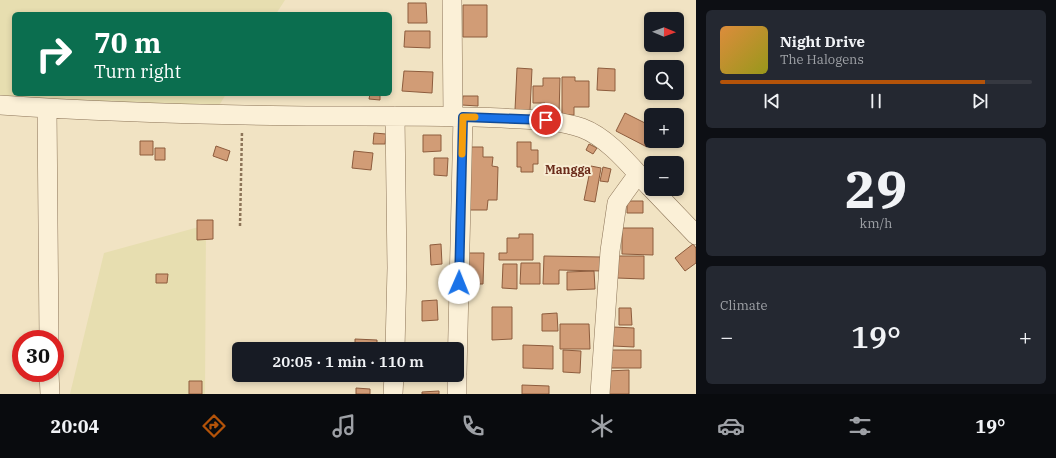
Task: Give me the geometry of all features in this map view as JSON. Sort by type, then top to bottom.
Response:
[{"type":"street","points":[[452,0],[458,117],[457,342]]},
{"type":"street","points":[[0,105],[111,112],[458,117],[546,120],[566,123],[585,129],[599,137],[618,153],[644,180]]},
{"type":"street","points":[[47,108],[49,330]]},
{"type":"street","points":[[395,116],[397,268],[395,342]]},
{"type":"street","points":[[600,394],[610,251],[617,203],[638,174]]},
{"type":"street","points":[[660,196],[696,233]]},
{"type":"street","points":[[49,382],[50,394]]},
{"type":"street","points":[[393,394],[394,382]]},
{"type":"street","points":[[456,394],[457,382]]},
{"type":"path","points":[[240,226],[242,115]]},
{"type":"shaded area","points":[[0,0],[285,0],[277,12],[12,12],[12,96],[225,96],[214,114],[0,97]]},
{"type":"shaded area","points":[[206,225],[205,394],[70,394],[104,253]]},
{"type":"building","points":[[408,3],[426,3],[427,23],[408,23]]},
{"type":"building","points":[[463,5],[487,5],[487,37],[463,37]]},
{"type":"building","points":[[405,31],[430,31],[430,48],[404,47]]},
{"type":"building","points":[[517,68],[532,69],[530,111],[515,110]]},
{"type":"building","points":[[598,68],[615,69],[615,91],[597,90]]},
{"type":"building","points":[[404,71],[433,72],[432,93],[402,91]]},
{"type":"building","points":[[562,77],[575,77],[575,81],[589,81],[589,107],[574,107],[574,115],[562,115]]},
{"type":"building","points":[[543,78],[560,78],[559,116],[545,116],[545,103],[533,103],[533,86],[543,86]]},
{"type":"building","points":[[370,96],[380,96],[380,100],[369,99]]},
{"type":"building","points":[[463,96],[478,96],[478,106],[462,105]]},
{"type":"building","points":[[625,113],[644,122],[644,145],[616,131]]},
{"type":"building","points":[[374,133],[386,134],[385,144],[373,144]]},
{"type":"building","points":[[423,135],[441,135],[441,151],[423,152]]},
{"type":"building","points":[[140,141],[153,141],[153,155],[140,155]]},
{"type":"building","points":[[517,142],[531,142],[531,150],[538,150],[538,164],[533,164],[533,172],[521,172],[521,167],[517,167]]},
{"type":"building","points":[[589,144],[597,148],[593,154],[586,150]]},
{"type":"building","points":[[216,146],[230,151],[227,161],[213,156]]},
{"type":"building","points":[[469,147],[483,147],[483,157],[493,157],[492,166],[498,167],[497,200],[488,200],[487,210],[468,210]]},
{"type":"building","points":[[155,148],[165,148],[165,160],[155,160]]},
{"type":"building","points":[[354,151],[373,153],[371,170],[352,168]]},
{"type":"building","points":[[434,158],[448,158],[447,176],[434,175]]},
{"type":"building","points":[[591,166],[601,168],[595,202],[584,200]]},
{"type":"building","points":[[603,167],[611,169],[608,182],[600,181]]},
{"type":"building","points":[[627,201],[643,201],[643,213],[627,213]]},
{"type":"building","points":[[197,220],[213,220],[213,239],[197,240]]},
{"type":"building","points":[[622,228],[653,228],[653,255],[622,254]]},
{"type":"building","points":[[519,234],[533,234],[533,260],[499,260],[499,253],[507,253],[507,238],[519,238]]},
{"type":"building","points":[[441,244],[442,264],[431,265],[430,245]]},
{"type":"building","points":[[693,244],[696,248],[696,263],[685,271],[675,258]]},
{"type":"building","points":[[467,253],[484,253],[483,284],[466,284]]},
{"type":"building","points":[[544,256],[601,257],[601,271],[559,270],[559,284],[543,284]]},
{"type":"building","points":[[617,256],[644,256],[644,279],[617,278]]},
{"type":"building","points":[[521,263],[540,263],[540,284],[520,284]]},
{"type":"building","points":[[503,264],[517,264],[517,289],[502,288]]},
{"type":"building","points":[[594,271],[595,289],[567,290],[567,272]]},
{"type":"building","points":[[156,274],[168,274],[167,283],[156,283]]},
{"type":"building","points":[[437,300],[438,320],[422,321],[422,301]]},
{"type":"building","points":[[492,307],[512,307],[512,339],[492,340]]},
{"type":"building","points":[[619,308],[631,308],[632,325],[619,325]]},
{"type":"building","points":[[557,313],[558,331],[542,331],[542,314]]},
{"type":"building","points":[[560,324],[589,324],[590,349],[560,349]]},
{"type":"building","points":[[613,327],[634,328],[634,347],[613,346]]},
{"type":"building","points":[[355,339],[377,340],[377,342],[355,342]]},
{"type":"building","points":[[523,345],[553,346],[553,369],[523,368]]},
{"type":"building","points":[[563,350],[581,351],[580,373],[563,372]]},
{"type":"building","points":[[610,350],[641,350],[641,368],[610,368]]},
{"type":"building","points":[[629,370],[629,394],[607,394],[607,371]]},
{"type":"building","points":[[189,381],[202,381],[202,394],[189,394]]},
{"type":"building","points":[[522,385],[549,386],[549,394],[522,394]]},
{"type":"building","points":[[356,388],[370,389],[370,394],[356,394]]},
{"type":"building","points":[[439,391],[439,394],[422,394],[422,392]]},
{"type":"slow traffic","points":[[462,154],[463,117],[475,117]]},
{"type":"district","name":"Mangga","points":[[568,169]]},
{"type":"route","points":[[459,283],[463,117],[546,120]]}]
